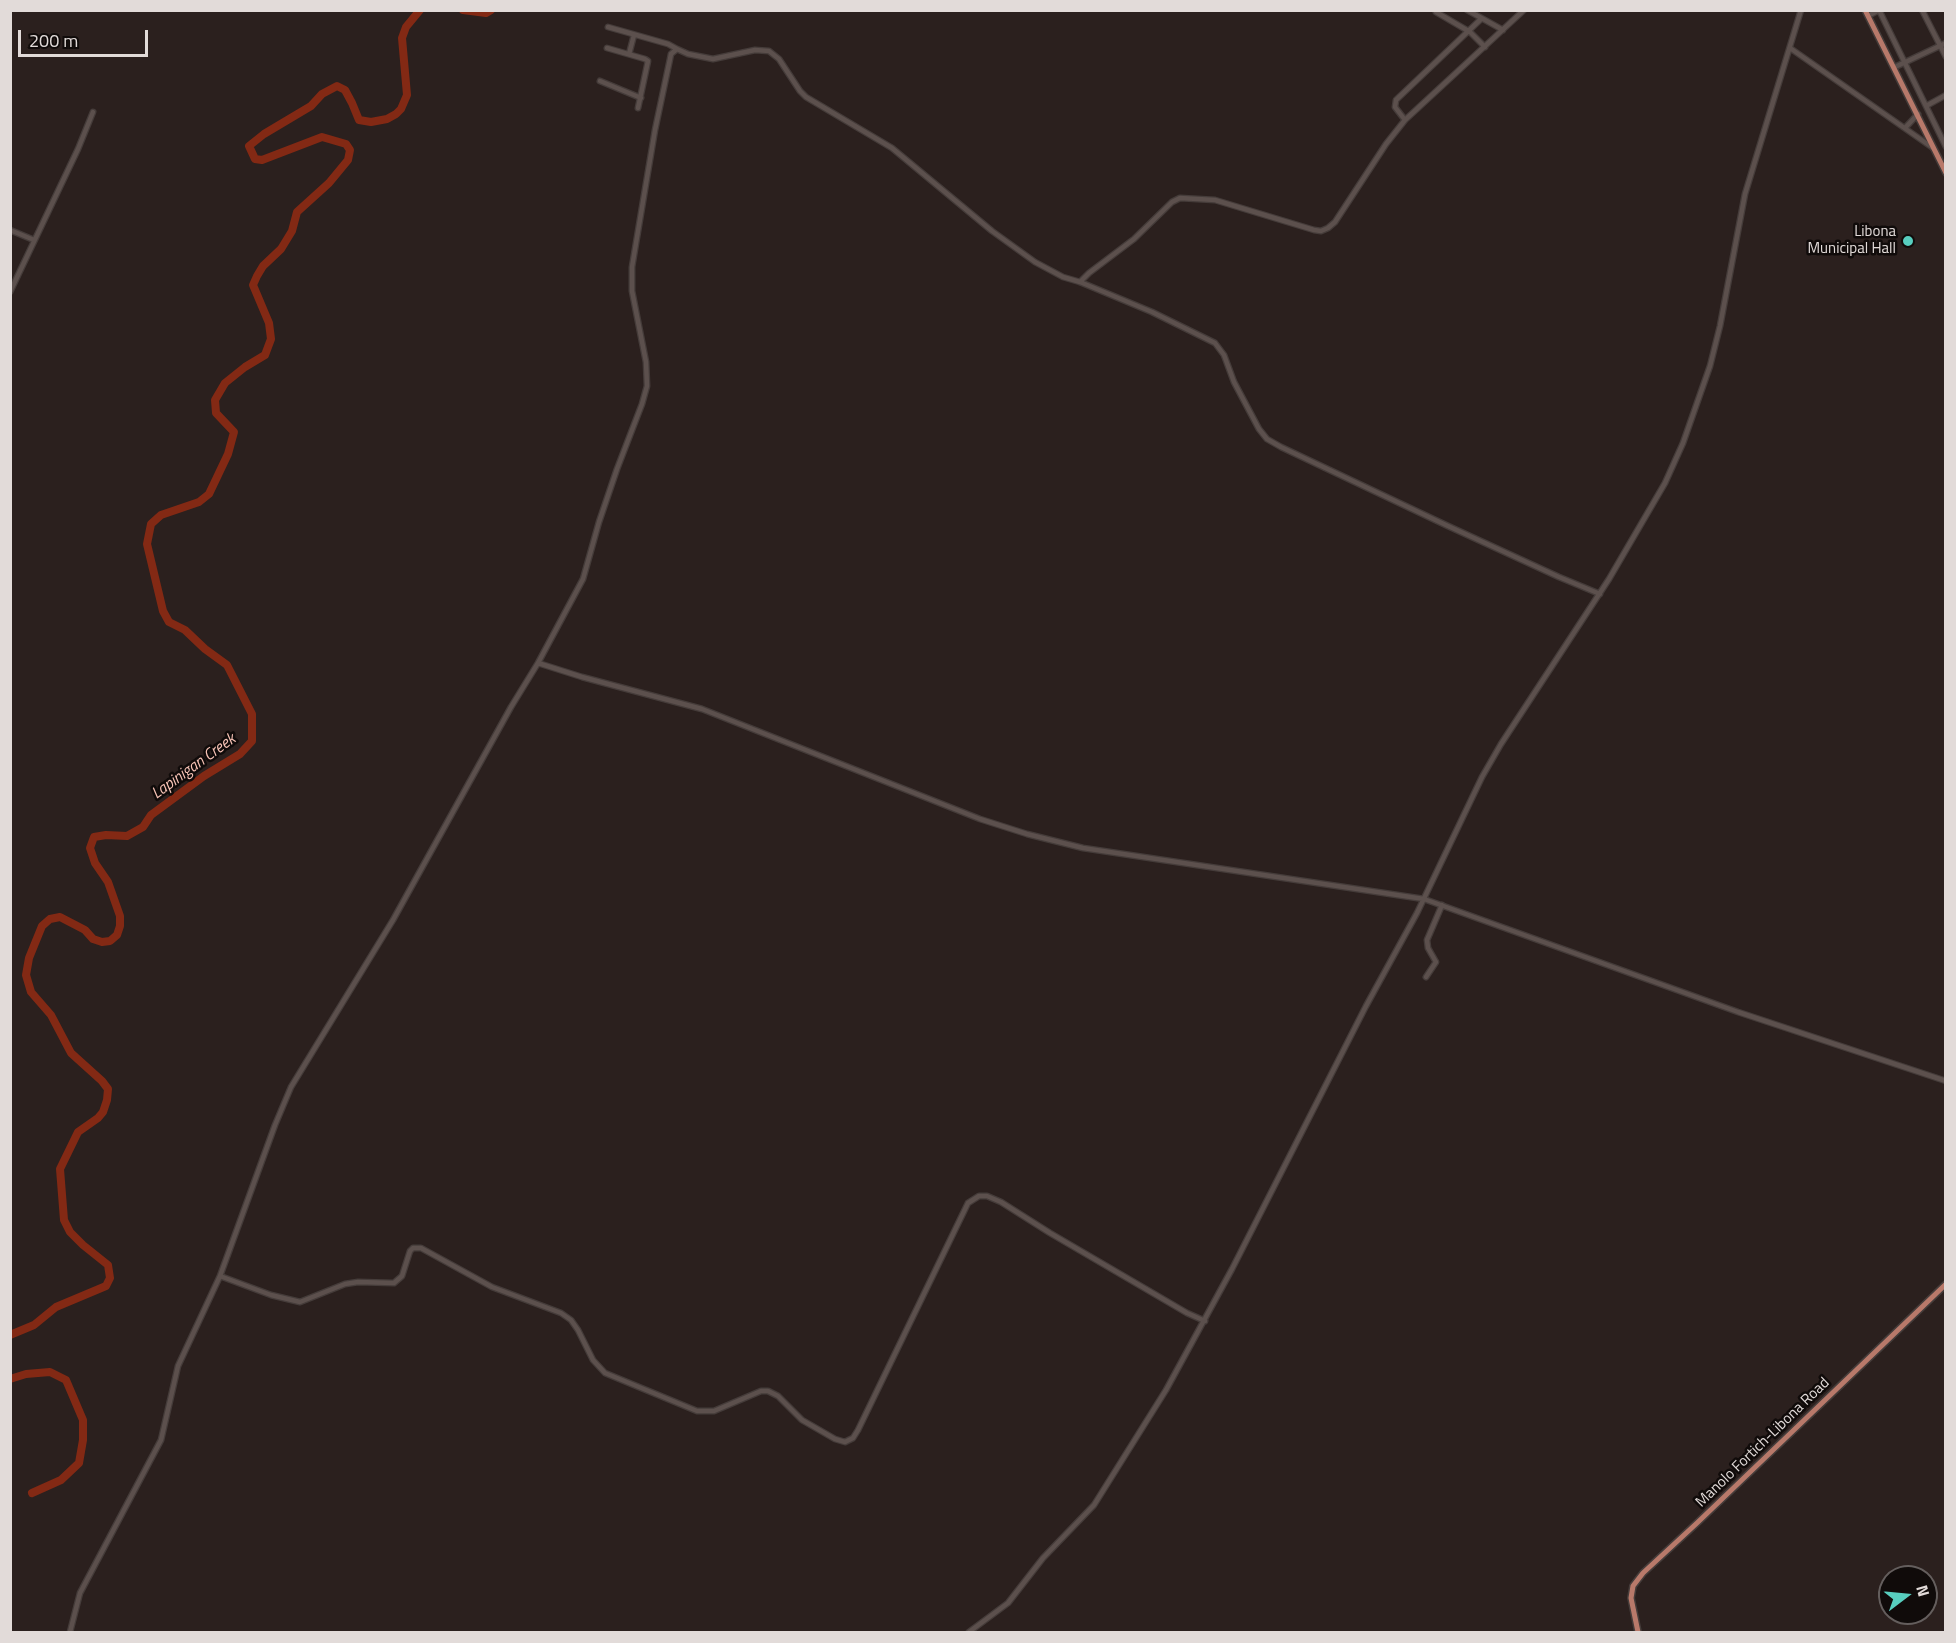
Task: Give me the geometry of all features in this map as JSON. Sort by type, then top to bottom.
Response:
[{"type":"main road","points":[[1866,13],[1946,173]]},
{"type":"main road","name":"Manolo Fortich-Libona Road","points":[[1638,1632],[1631,1598],[1633,1586],[1642,1573],[1946,1284]]},
{"type":"street","points":[[1467,10],[1503,30]]},
{"type":"street","points":[[1080,282],[1134,238],[1172,202],[1183,197],[1215,200],[1310,229],[1324,230],[1335,222],[1386,144],[1405,120],[1524,10]]},
{"type":"street","points":[[969,1632],[1008,1603],[1043,1558],[1094,1505],[1166,1390],[1205,1321],[1366,1006],[1424,899],[1482,777],[1501,744],[1600,594],[1665,483],[1683,443],[1710,366],[1720,326],[1745,194],[1801,10]]},
{"type":"street","points":[[1866,13],[1879,10],[1946,147]]},
{"type":"street","points":[[1922,10],[1943,45],[1946,57]]},
{"type":"street","points":[[1436,12],[1470,32],[1485,47]]},
{"type":"street","points":[[1405,120],[1395,108],[1396,100],[1470,32],[1481,19]]},
{"type":"street","points":[[608,27],[713,59],[755,50],[769,51],[779,59],[806,97],[892,148],[983,223],[1035,262],[1063,277],[1152,312],[1215,343],[1224,355],[1234,382],[1259,429],[1267,438],[1281,447],[1559,578],[1600,594]]},
{"type":"street","points":[[629,54],[634,35]]},
{"type":"street","points":[[1895,67],[1943,45]]},
{"type":"street","points":[[607,48],[648,61],[638,108]]},
{"type":"street","points":[[1790,48],[1935,150]]},
{"type":"street","points":[[70,1632],[80,1593],[161,1440],[178,1366],[220,1276],[291,1086],[393,920],[583,579],[617,469],[645,395],[646,362],[633,301],[632,267],[655,130],[671,54],[677,49]]},
{"type":"street","points":[[600,81],[641,98]]},
{"type":"street","points":[[1926,106],[1946,95]]},
{"type":"street","points":[[10,291],[78,149],[93,112]]},
{"type":"street","points":[[1905,128],[1918,114]]},
{"type":"street","points":[[10,230],[34,240]]},
{"type":"street","points":[[538,663],[702,709],[980,819],[1028,834],[1101,851],[1424,899],[1695,998],[1946,1081]]},
{"type":"street","points":[[1426,977],[1436,962],[1428,948],[1427,940],[1442,905]]},
{"type":"street","points":[[220,1276],[300,1302],[345,1284],[394,1283],[402,1276],[410,1251],[413,1248],[421,1248],[492,1287],[561,1313],[571,1320],[592,1360],[605,1373],[698,1411],[714,1411],[760,1391],[768,1390],[778,1396],[802,1420],[841,1442],[849,1441],[858,1430],[968,1203],[979,1196],[987,1196],[1000,1202],[1187,1313],[1205,1321]]},
{"type":"waterway","name":"Lapinigan Creek","points":[[10,1335],[34,1325],[56,1307],[106,1286],[110,1278],[108,1265],[70,1232],[64,1220],[60,1169],[78,1132],[103,1112],[108,1089],[71,1053],[51,1015],[31,992],[26,975],[29,958],[42,926],[50,919],[60,917],[85,930],[93,939],[102,942],[110,941],[117,935],[120,916],[108,882],[95,863],[90,848],[94,837],[127,836],[143,827],[151,815],[204,776],[240,754],[252,741],[252,714],[227,665],[185,630],[169,622],[163,611],[147,544],[151,524],[161,515],[199,502],[209,494],[228,454],[234,432],[216,413],[215,400],[225,383],[265,355],[271,339],[269,323],[253,285],[263,266],[281,249],[292,231],[297,212],[329,183],[348,160],[350,150],[346,144],[322,137],[262,160],[255,159],[249,146],[264,134],[311,106],[322,94],[337,86],[345,90],[359,120],[371,122],[387,119],[396,114],[401,109],[407,95],[402,38],[406,27],[420,10]]},
{"type":"waterway","name":"Lapinigan Creek","points":[[463,10],[486,13],[491,10]]},
{"type":"waterway","name":"Lapinigan Creek","points":[[10,1379],[26,1374],[50,1372],[66,1380],[83,1420],[83,1440],[79,1463],[61,1480],[32,1493]]},
{"type":"place","name":"Libona Municipal Hall","points":[[1908,241]]}]
